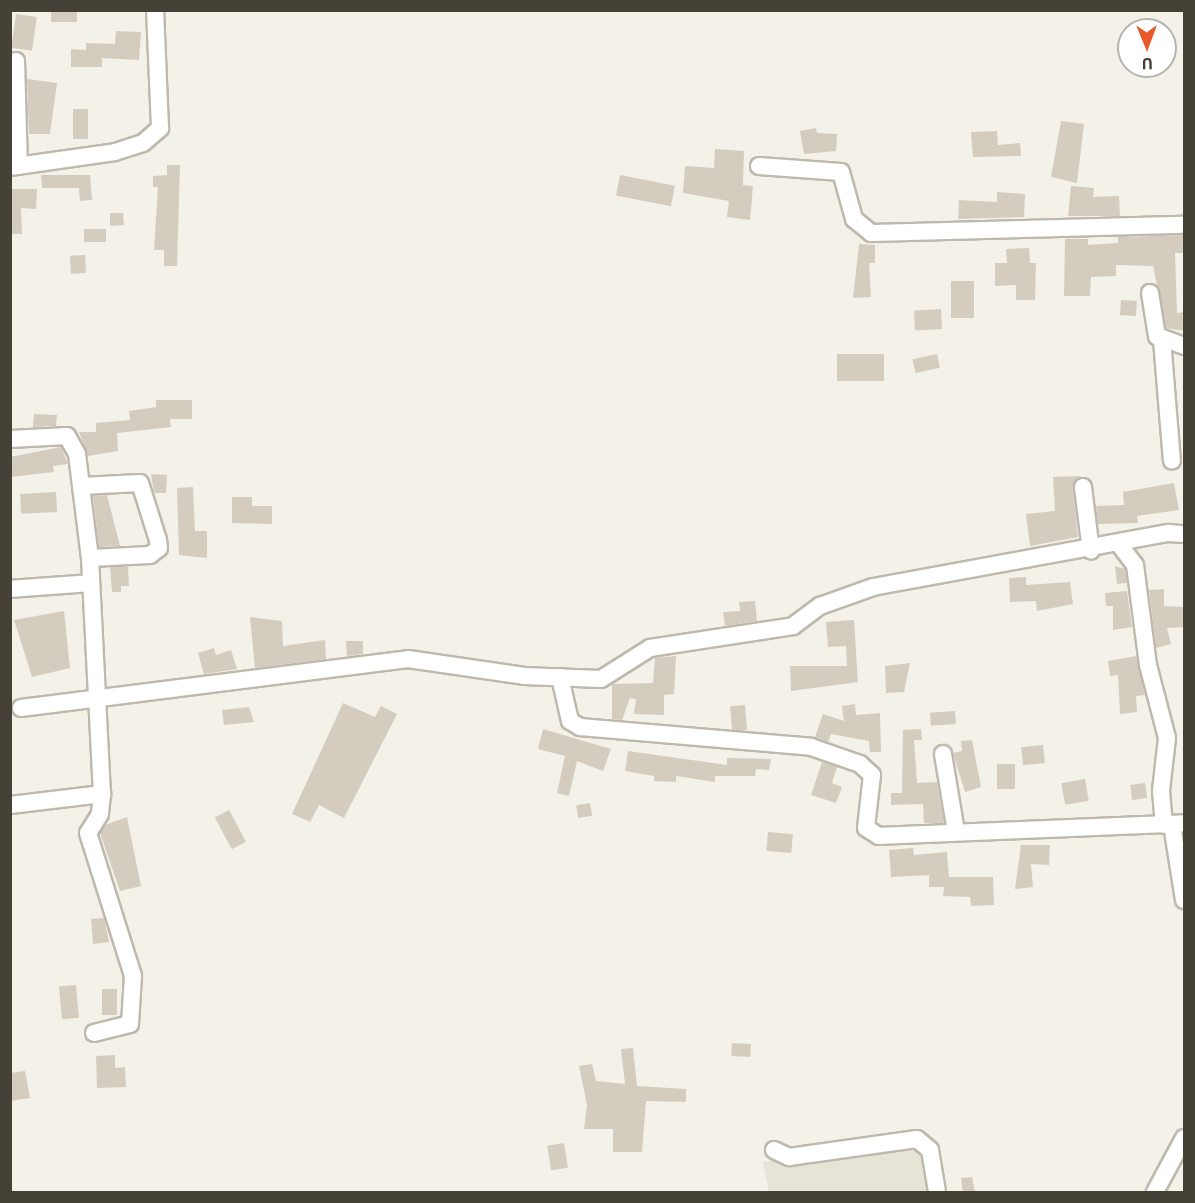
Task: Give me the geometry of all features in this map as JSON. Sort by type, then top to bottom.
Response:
[{"type":"street","points":[[16,61],[15,166],[115,152],[143,143],[160,128],[155,10]]},
{"type":"street","points":[[759,166],[841,172],[854,219],[871,233],[1185,225]]},
{"type":"street","points":[[1150,293],[1152,321],[1162,340],[1172,461]]},
{"type":"street","points":[[1162,340],[1185,346]]},
{"type":"street","points":[[10,439],[67,436],[75,443],[90,558],[102,794],[100,814],[88,833],[91,856],[119,922],[133,976],[134,1013],[126,1027],[94,1033]]},
{"type":"street","points":[[81,486],[140,483],[158,540],[159,548],[150,555],[90,558]]},
{"type":"street","points":[[1083,488],[1091,551]]},
{"type":"street","points":[[21,708],[98,702],[408,659],[560,677],[600,679],[667,642],[793,626],[820,606],[873,587],[1185,534]]},
{"type":"street","points":[[1119,544],[1135,565],[1148,665],[1167,738],[1161,791],[1173,824],[1185,900]]},
{"type":"street","points":[[10,589],[91,583]]},
{"type":"street","points":[[560,677],[570,721],[580,727],[811,747],[868,769],[872,781],[865,822],[879,836],[1173,824]]},
{"type":"street","points":[[943,754],[956,832]]},
{"type":"street","points":[[10,805],[102,794]]},
{"type":"street","points":[[774,1150],[789,1157],[917,1138],[930,1150],[937,1192]]},
{"type":"street","points":[[1155,1192],[1185,1138]]},
{"type":"shaded area","points":[[925,1134],[941,1192],[769,1192],[763,1162]]},
{"type":"building","points":[[51,10],[77,10],[77,22],[51,22]]},
{"type":"building","points":[[16,14],[37,17],[32,51],[11,48]]},
{"type":"building","points":[[116,31],[141,32],[139,60],[102,58],[102,67],[71,67],[71,49],[86,50],[86,43],[115,44]]},
{"type":"building","points":[[27,79],[57,83],[50,134],[29,134]]},
{"type":"building","points":[[73,109],[88,109],[88,139],[73,139]]},
{"type":"building","points":[[1061,121],[1084,124],[1077,183],[1051,177]]},
{"type":"building","points":[[816,128],[817,133],[837,134],[836,151],[804,154],[800,131]]},
{"type":"building","points":[[997,131],[998,145],[1020,143],[1021,156],[973,157],[971,132]]},
{"type":"building","points":[[715,149],[744,151],[743,185],[753,186],[750,220],[727,217],[729,201],[683,193],[685,166],[714,168]]},
{"type":"building","points":[[167,165],[180,165],[177,266],[164,266],[164,250],[154,250],[158,187],[153,187],[153,176],[167,175]]},
{"type":"building","points":[[41,175],[90,175],[92,200],[80,201],[79,188],[42,188]]},
{"type":"building","points":[[620,175],[675,186],[671,206],[616,196]]},
{"type":"building","points":[[1071,186],[1094,188],[1093,197],[1119,196],[1120,216],[1068,216]]},
{"type":"building","points":[[10,189],[37,189],[36,209],[21,208],[22,234],[10,234]]},
{"type":"building","points":[[997,192],[1025,194],[1024,217],[958,219],[959,200],[997,202]]},
{"type":"building","points":[[110,213],[123,213],[124,225],[110,226]]},
{"type":"building","points":[[84,229],[106,229],[106,242],[84,242]]},
{"type":"building","points":[[1185,235],[1185,253],[1175,253],[1177,313],[1185,312],[1185,331],[1166,328],[1153,266],[1116,265],[1116,276],[1091,277],[1090,296],[1064,296],[1065,239],[1088,239],[1088,245],[1118,243],[1118,237]]},
{"type":"building","points":[[859,244],[875,245],[875,263],[869,263],[871,297],[853,298]]},
{"type":"building","points":[[1029,248],[1030,263],[1036,263],[1035,300],[1016,300],[1016,285],[995,286],[995,263],[1007,263],[1006,249]]},
{"type":"building","points":[[85,255],[86,273],[71,274],[70,256]]},
{"type":"building","points":[[951,281],[974,281],[974,318],[951,318]]},
{"type":"building","points":[[1121,300],[1137,301],[1136,316],[1120,315]]},
{"type":"building","points":[[941,309],[942,329],[915,330],[914,310]]},
{"type":"building","points":[[837,354],[884,354],[884,381],[837,381]]},
{"type":"building","points":[[937,354],[940,368],[915,373],[913,359]]},
{"type":"building","points":[[156,400],[192,400],[192,419],[170,419],[171,427],[117,433],[118,451],[88,456],[79,432],[96,432],[96,423],[130,420],[129,411],[156,407]]},
{"type":"building","points":[[34,414],[57,415],[56,426],[33,427]]},
{"type":"building","points":[[61,447],[68,464],[53,466],[54,472],[10,477],[10,457]]},
{"type":"building","points":[[151,474],[167,475],[166,493],[154,493]]},
{"type":"building","points":[[1081,476],[1073,488],[1078,537],[1030,546],[1026,514],[1055,511],[1053,477]]},
{"type":"building","points":[[1174,483],[1179,510],[1137,516],[1138,523],[1098,524],[1096,506],[1124,505],[1123,492]]},
{"type":"building","points":[[193,487],[195,531],[207,531],[207,558],[179,555],[177,488]]},
{"type":"building","points":[[56,492],[57,512],[21,514],[20,494]]},
{"type":"building","points":[[107,495],[120,546],[99,547],[93,496]]},
{"type":"building","points":[[232,497],[252,497],[252,506],[272,506],[272,524],[232,523]]},
{"type":"building","points":[[1115,566],[1125,569],[1127,583],[1117,584]]},
{"type":"building","points":[[110,567],[128,567],[129,586],[121,586],[121,592],[112,592]]},
{"type":"building","points":[[1026,577],[1026,585],[1070,582],[1073,604],[1037,611],[1036,601],[1010,602],[1009,578]]},
{"type":"building","points":[[1164,589],[1164,606],[1185,607],[1185,627],[1167,628],[1171,644],[1156,648],[1149,590]]},
{"type":"building","points":[[1127,591],[1132,627],[1113,630],[1113,606],[1106,606],[1105,593]]},
{"type":"building","points":[[755,601],[757,621],[725,626],[723,612],[740,611],[739,602]]},
{"type":"building","points":[[64,611],[70,668],[32,677],[14,620]]},
{"type":"building","points":[[250,617],[282,621],[283,646],[325,640],[326,659],[255,668]]},
{"type":"building","points":[[854,620],[858,682],[791,691],[790,666],[847,666],[846,646],[828,647],[826,622]]},
{"type":"building","points":[[346,641],[363,641],[363,654],[347,656]]},
{"type":"building","points":[[214,648],[216,655],[231,650],[237,669],[204,674],[198,653]]},
{"type":"building","points":[[676,656],[674,694],[664,695],[664,715],[634,714],[636,699],[630,698],[622,720],[612,719],[612,684],[653,683],[655,658]]},
{"type":"building","points":[[1136,656],[1145,695],[1136,696],[1137,712],[1120,714],[1118,675],[1110,676],[1108,661]]},
{"type":"building","points":[[910,663],[904,692],[886,693],[885,666]]},
{"type":"building","points":[[343,703],[375,717],[381,706],[397,714],[344,818],[319,805],[310,822],[292,814]]},
{"type":"building","points":[[855,704],[856,715],[880,713],[881,752],[870,752],[869,741],[831,734],[828,742],[815,737],[823,714],[844,721],[842,706]]},
{"type":"building","points":[[745,705],[747,730],[732,731],[730,706]]},
{"type":"building","points":[[249,707],[254,722],[224,725],[222,710]]},
{"type":"building","points":[[955,711],[956,724],[931,726],[930,713]]},
{"type":"building","points":[[543,729],[611,749],[603,771],[577,761],[569,796],[557,793],[565,756],[538,749]]},
{"type":"building","points":[[921,729],[922,740],[914,740],[917,783],[937,782],[944,823],[924,823],[923,804],[891,805],[891,793],[902,793],[903,730]]},
{"type":"building","points":[[972,740],[981,787],[965,792],[953,753],[962,751],[961,741]]},
{"type":"building","points":[[1043,745],[1045,763],[1023,765],[1021,747]]},
{"type":"building","points":[[628,751],[727,765],[727,758],[771,759],[769,770],[756,769],[755,776],[715,776],[715,782],[676,776],[676,782],[654,781],[654,776],[625,771]]},
{"type":"building","points":[[822,762],[837,767],[832,783],[842,787],[836,803],[811,795]]},
{"type":"building","points":[[997,764],[1015,764],[1015,789],[997,789]]},
{"type":"building","points":[[1085,779],[1089,801],[1065,805],[1061,783]]},
{"type":"building","points":[[1145,783],[1147,798],[1132,800],[1130,785]]},
{"type":"building","points":[[590,803],[592,816],[578,818],[576,805]]},
{"type":"building","points":[[229,810],[246,842],[232,849],[215,818]]},
{"type":"building","points":[[127,817],[141,886],[120,891],[100,833],[105,825]]},
{"type":"building","points":[[768,832],[793,834],[791,853],[766,851]]},
{"type":"building","points":[[1021,845],[1050,845],[1049,865],[1031,864],[1033,887],[1015,889]]},
{"type":"building","points":[[913,848],[914,855],[947,852],[949,877],[993,877],[994,905],[971,906],[970,897],[943,896],[944,887],[929,887],[929,875],[891,877],[889,850]]},
{"type":"building","points":[[104,918],[109,942],[93,944],[91,919]]},
{"type":"building","points":[[76,985],[79,1018],[62,1019],[59,986]]},
{"type":"building","points":[[102,989],[117,989],[117,1015],[102,1015]]},
{"type":"building","points":[[732,1043],[751,1044],[750,1057],[731,1056]]},
{"type":"building","points":[[633,1048],[637,1086],[686,1089],[686,1102],[646,1101],[642,1152],[613,1152],[613,1129],[584,1129],[587,1105],[579,1066],[592,1064],[596,1081],[625,1084],[621,1049]]},
{"type":"building","points":[[115,1055],[115,1068],[125,1067],[126,1087],[97,1088],[96,1056]]},
{"type":"building","points":[[25,1071],[30,1098],[10,1101],[10,1073]]},
{"type":"building","points":[[564,1143],[568,1168],[551,1170],[547,1146]]},
{"type":"building","points":[[972,1177],[975,1192],[963,1192],[961,1178]]}]
